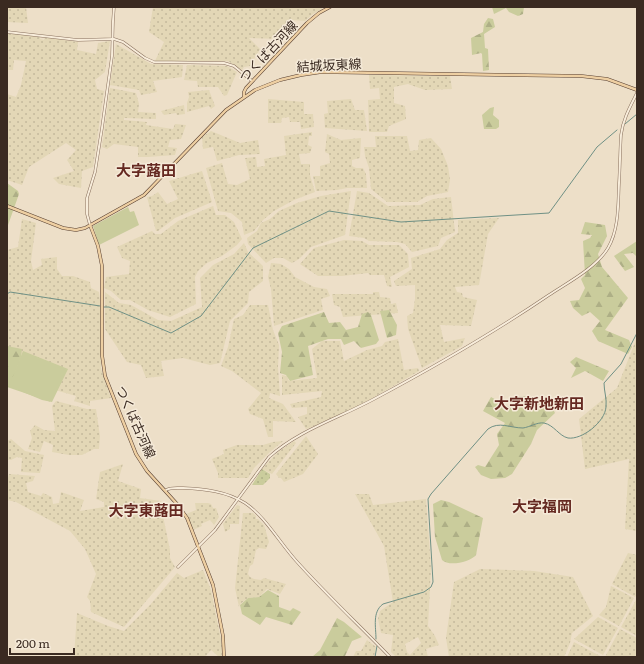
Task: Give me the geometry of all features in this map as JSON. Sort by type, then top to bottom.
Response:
[{"type":"main road","name":"つくば古河線","points":[[244,97],[245,90],[252,81],[307,23],[319,13],[330,7]]},
{"type":"main road","name":"結城坂東線","points":[[7,206],[67,229],[78,230],[90,225],[148,191],[217,118],[244,97],[280,80],[301,75],[321,72],[581,76],[607,79],[637,90]]},
{"type":"main road","name":"つくば古河線","points":[[90,225],[98,246],[102,266],[102,356],[106,376],[136,454],[147,470],[166,490],[184,514],[213,585],[223,636],[224,657]]},
{"type":"street","points":[[90,225],[87,214],[87,198],[95,172],[112,56],[114,7]]},
{"type":"street","points":[[7,32],[78,40],[112,39],[123,42],[145,58],[154,62],[229,64],[234,66],[252,81]]},
{"type":"street","points":[[178,567],[215,530],[269,457],[288,441],[312,428],[353,410],[432,368],[586,271],[602,256],[608,248],[618,214],[622,124],[637,93]]},
{"type":"street","points":[[166,490],[171,488],[202,489],[224,493],[238,499],[257,512],[298,563],[390,657]]},
{"type":"shaded area","points":[[7,7],[26,7],[28,23],[7,22]]},
{"type":"shaded area","points":[[153,7],[325,7],[305,21],[290,20],[290,26],[299,27],[287,39],[249,38],[260,49],[250,66],[244,67],[242,70],[228,61],[155,61],[164,42],[149,32]]},
{"type":"shaded area","points":[[7,33],[40,37],[40,39],[44,40],[45,37],[78,42],[77,50],[96,54],[98,43],[110,41],[105,72],[95,80],[97,89],[104,91],[93,167],[82,171],[81,188],[59,184],[53,178],[74,171],[67,160],[76,150],[66,143],[29,167],[22,185],[7,180],[7,94],[16,97],[21,85],[26,61],[14,60],[13,70],[7,70]]},
{"type":"shaded area","points":[[116,44],[151,64],[183,65],[182,77],[153,81],[157,92],[141,95],[139,90],[110,85]]},
{"type":"shaded area","points":[[187,65],[227,66],[237,72],[227,95],[224,96],[218,87],[198,87],[197,81],[184,80]]},
{"type":"shaded area","points":[[369,75],[450,76],[452,89],[425,90],[408,84],[394,87],[394,103],[405,106],[406,119],[389,126],[387,132],[369,132],[368,100],[380,99],[379,88],[370,89]]},
{"type":"shaded area","points":[[110,88],[136,93],[139,104],[138,112],[156,113],[156,119],[124,118],[124,120],[147,122],[146,125],[173,129],[175,124],[186,125],[181,139],[170,140],[168,147],[177,148],[175,155],[138,157],[138,147],[114,144],[107,149],[102,147]]},
{"type":"shaded area","points":[[209,90],[215,106],[211,109],[209,106],[187,112],[189,97],[188,92]]},
{"type":"shaded area","points":[[268,99],[304,102],[304,114],[313,114],[314,127],[301,129],[300,122],[290,122],[289,117],[282,118],[281,123],[268,123]]},
{"type":"shaded area","points":[[351,99],[355,110],[364,110],[367,131],[325,128],[324,114],[328,113],[327,101]]},
{"type":"shaded area","points":[[184,105],[185,114],[177,115],[176,113],[164,115],[161,111]]},
{"type":"shaded area","points":[[211,131],[240,143],[258,140],[260,154],[239,155],[217,161],[213,147],[203,149],[202,137]]},
{"type":"shaded area","points":[[312,132],[312,136],[309,136],[308,145],[312,147],[310,153],[299,154],[301,164],[310,164],[310,175],[315,192],[294,200],[274,211],[263,220],[254,231],[244,235],[242,222],[231,213],[218,211],[206,168],[222,163],[228,184],[237,185],[250,179],[245,158],[256,157],[257,167],[265,166],[264,159],[286,155],[284,136]]},
{"type":"shaded area","points":[[327,134],[341,140],[361,138],[360,158],[352,160],[352,166],[356,168],[363,168],[366,174],[367,188],[316,191],[313,176],[320,176],[320,166],[330,163],[329,154],[325,152]]},
{"type":"shaded area","points":[[375,136],[407,136],[410,151],[418,150],[419,140],[431,138],[441,149],[448,166],[450,180],[448,192],[427,196],[417,202],[387,202],[371,189],[369,168],[365,156],[364,147],[376,147]]},
{"type":"shaded area","points":[[202,171],[212,202],[175,218],[156,231],[147,197],[158,192],[167,204],[178,199],[169,181]]},
{"type":"shaded area","points":[[351,191],[345,235],[311,247],[299,259],[292,263],[283,258],[274,258],[266,263],[248,244],[247,238],[257,231],[261,223],[270,219],[279,211],[297,203],[321,196]]},
{"type":"shaded area","points":[[357,191],[369,193],[388,206],[420,205],[433,199],[451,197],[455,232],[441,238],[438,246],[412,252],[405,244],[397,242],[369,241],[364,238],[349,236]]},
{"type":"shaded area","points":[[213,206],[216,215],[225,215],[234,222],[242,239],[237,245],[222,256],[207,263],[198,271],[195,277],[196,304],[170,317],[148,310],[130,300],[121,300],[111,291],[104,288],[106,277],[129,274],[130,261],[122,258],[117,247],[152,231],[155,234],[161,234],[178,221]]},
{"type":"shaded area","points":[[499,218],[488,234],[479,285],[455,287],[457,292],[462,293],[463,297],[477,300],[471,326],[440,325],[444,342],[465,338],[462,346],[422,368],[408,329],[407,316],[413,313],[415,285],[396,286],[394,281],[412,269],[411,258],[440,249],[447,240],[458,233],[458,220]]},
{"type":"shaded area","points":[[22,219],[36,223],[31,261],[33,270],[42,265],[41,259],[57,257],[57,269],[62,276],[73,276],[90,282],[91,288],[99,292],[101,308],[101,369],[111,398],[90,401],[90,406],[74,401],[76,396],[55,390],[7,384],[7,250],[18,247]]},
{"type":"shaded area","points":[[344,240],[362,241],[369,245],[399,245],[408,254],[409,267],[390,277],[392,287],[387,286],[384,275],[370,275],[368,273],[342,276],[318,276],[300,264],[314,248]]},
{"type":"shaded area","points":[[244,243],[248,252],[263,266],[263,281],[249,292],[248,303],[230,321],[220,363],[210,365],[183,358],[161,361],[164,376],[146,378],[141,365],[127,362],[105,329],[105,292],[119,303],[131,305],[158,320],[171,321],[202,307],[200,278],[213,265],[234,254]]},
{"type":"shaded area","points":[[271,263],[281,264],[289,269],[295,277],[314,287],[327,289],[330,296],[321,299],[323,310],[274,326],[271,289],[268,277]]},
{"type":"shaded area","points":[[373,292],[379,292],[380,297],[390,298],[391,304],[396,303],[398,313],[343,317],[340,307],[334,305],[332,294],[373,294]]},
{"type":"shaded area","points":[[250,305],[268,305],[273,330],[279,345],[278,367],[280,396],[270,393],[269,398],[283,404],[296,422],[273,421],[273,437],[268,437],[263,419],[250,414],[248,409],[261,393],[232,371],[221,366],[228,347],[234,319],[243,315]]},
{"type":"shaded area","points":[[637,337],[637,531],[625,529],[629,459],[585,469],[579,419],[617,388]]},
{"type":"shaded area","points":[[398,339],[404,370],[418,368],[419,371],[337,417],[306,429],[298,417],[307,414],[307,407],[292,408],[290,404],[321,397],[322,391],[282,395],[282,375],[287,376],[289,381],[317,378],[312,349],[322,341],[340,341],[344,361],[367,350],[382,346],[385,342]]},
{"type":"shaded area","points":[[56,401],[87,409],[96,409],[100,436],[99,449],[94,449],[82,455],[69,455],[52,452],[53,445],[44,441],[40,452],[28,449],[32,438],[30,431],[35,425],[44,430],[55,431],[52,406]]},
{"type":"shaded area","points":[[306,436],[318,454],[303,474],[284,482],[276,474]]},
{"type":"shaded area","points":[[11,439],[25,451],[44,455],[40,473],[21,472],[22,458],[17,457],[7,460],[7,441]]},
{"type":"shaded area","points":[[283,441],[254,468],[248,478],[218,478],[218,473],[212,459],[224,454],[223,450],[237,445],[263,445]]},
{"type":"shaded area","points":[[294,441],[296,443],[272,474],[262,469],[278,452]]},
{"type":"shaded area","points":[[123,464],[118,481],[141,489],[140,498],[161,501],[170,550],[170,558],[175,567],[124,627],[91,612],[90,601],[87,597],[96,574],[85,549],[70,531],[16,502],[7,500],[7,482],[9,474],[35,476],[33,481],[26,483],[28,492],[41,496],[43,493],[52,497],[53,504],[59,503],[61,492],[84,500],[80,511],[104,507],[104,502],[96,499],[100,472]]},
{"type":"shaded area","points":[[355,494],[369,494],[373,505],[426,499],[431,568],[428,626],[439,645],[426,649],[428,657],[396,657],[391,652],[393,635],[381,633],[378,619],[380,611],[393,602],[384,546]],"holes":[[[418,637],[421,643],[410,655],[407,652],[405,644]]]},
{"type":"shaded area","points":[[195,503],[208,503],[211,504],[213,508],[216,508],[219,517],[214,525],[210,520],[193,530],[186,514],[196,510]]},
{"type":"shaded area","points":[[237,505],[240,506],[239,524],[230,524],[230,529],[225,532],[223,524]]},
{"type":"shaded area","points":[[243,513],[253,513],[256,516],[256,519],[264,525],[269,542],[266,549],[259,548],[256,550],[253,564],[250,566],[248,574],[254,579],[261,580],[264,578],[286,584],[280,594],[267,589],[259,597],[248,598],[240,604],[239,607],[235,588]]},
{"type":"shaded area","points":[[628,553],[637,555],[637,594],[635,597],[612,584]]},
{"type":"shaded area","points":[[480,569],[534,571],[573,577],[593,616],[572,633],[570,643],[564,657],[449,657],[446,638],[454,582]]},
{"type":"shaded area","points":[[203,570],[211,590],[222,644],[222,657],[219,657],[211,650],[205,657],[74,657],[77,613],[124,631],[150,605],[177,573],[184,578]]},
{"type":"shaded area","points":[[611,586],[634,598],[619,626],[599,615],[606,607]]},
{"type":"shaded area","points":[[637,600],[637,636],[621,627]]},
{"type":"shaded area","points":[[598,617],[618,628],[603,655],[574,639]]},
{"type":"shaded area","points":[[620,629],[637,638],[636,657],[605,657]]},
{"type":"shaded area","points":[[367,640],[376,647],[374,657],[353,657],[356,651],[361,651]]},
{"type":"shaded area","points":[[574,642],[602,657],[567,657]]},
{"type":"green space","points":[[492,7],[524,7],[523,14],[518,16],[509,12],[506,8],[494,14]]},
{"type":"green space","points":[[488,18],[493,19],[495,27],[484,34],[485,48],[488,49],[489,70],[483,71],[482,54],[472,55],[471,38],[483,32],[484,24]]},
{"type":"green space","points":[[494,107],[493,115],[499,120],[499,127],[496,129],[484,129],[482,115],[490,108]]},
{"type":"green space","points":[[7,183],[18,191],[19,194],[7,228]]},
{"type":"green space","points":[[128,207],[130,212],[134,211],[139,225],[99,245],[93,226]]},
{"type":"green space","points":[[585,222],[605,225],[607,236],[598,254],[602,267],[628,298],[605,330],[629,340],[632,347],[628,354],[598,341],[592,331],[600,321],[590,312],[582,316],[573,308],[570,301],[579,300],[585,288],[581,279],[585,275],[583,241],[590,238],[592,235],[581,234]]},
{"type":"green space","points":[[637,241],[637,257],[633,253],[624,254],[634,267],[625,271],[614,256]]},
{"type":"green space","points":[[389,310],[397,325],[396,335],[387,338],[380,311]]},
{"type":"green space","points":[[324,312],[329,323],[340,322],[346,330],[358,327],[362,314],[368,312],[371,315],[379,340],[376,344],[361,348],[354,341],[344,345],[341,339],[328,339],[308,346],[313,375],[290,381],[286,375],[280,373],[282,352],[278,333],[282,326]]},
{"type":"green space","points":[[7,346],[22,349],[21,357],[14,375],[51,402],[7,387]]},
{"type":"green space","points":[[23,351],[68,369],[52,402],[42,400],[9,386]]},
{"type":"green space","points":[[576,357],[609,371],[603,381],[585,371],[571,378],[576,368],[570,362]]},
{"type":"green space","points":[[519,396],[535,397],[545,401],[555,413],[537,430],[531,444],[512,474],[505,478],[491,479],[481,475],[475,467],[478,465],[485,467],[499,445],[497,434],[505,423],[483,411],[491,397],[511,408]]},
{"type":"green space","points":[[262,469],[270,474],[270,478],[263,485],[252,485]]},
{"type":"green space","points":[[441,500],[449,502],[483,518],[476,555],[473,558],[459,563],[449,563],[442,560],[435,537],[433,504]]},
{"type":"green space","points":[[268,590],[279,596],[279,607],[290,611],[293,608],[301,612],[292,625],[266,617],[260,625],[242,614],[240,605],[248,598],[259,597]]},
{"type":"green space","points":[[337,618],[362,637],[352,641],[345,656],[348,657],[312,657],[320,650]]},
{"type":"waterway","points":[[625,124],[637,114]]},
{"type":"waterway","points":[[104,307],[109,307],[171,333],[201,316],[253,248],[329,211],[401,222],[549,213],[597,147],[617,130]]},
{"type":"waterway","points":[[7,294],[10,292],[100,306]]},
{"type":"waterway","points":[[376,639],[375,620],[377,611],[380,607],[383,604],[424,592],[431,587],[433,582],[428,499],[431,494],[488,429],[496,425],[523,428],[544,423],[548,424],[568,438],[580,436],[592,429],[605,413],[606,404],[604,383],[621,364],[637,333]]},
{"type":"waterway","points":[[375,657],[377,646]]},
{"type":"district","name":"大字蕗田","points":[[146,171]]},
{"type":"district","name":"大字新地新田","points":[[539,404]]},
{"type":"district","name":"大字福岡","points":[[542,507]]},
{"type":"district","name":"大字東蕗田","points":[[146,511]]}]
